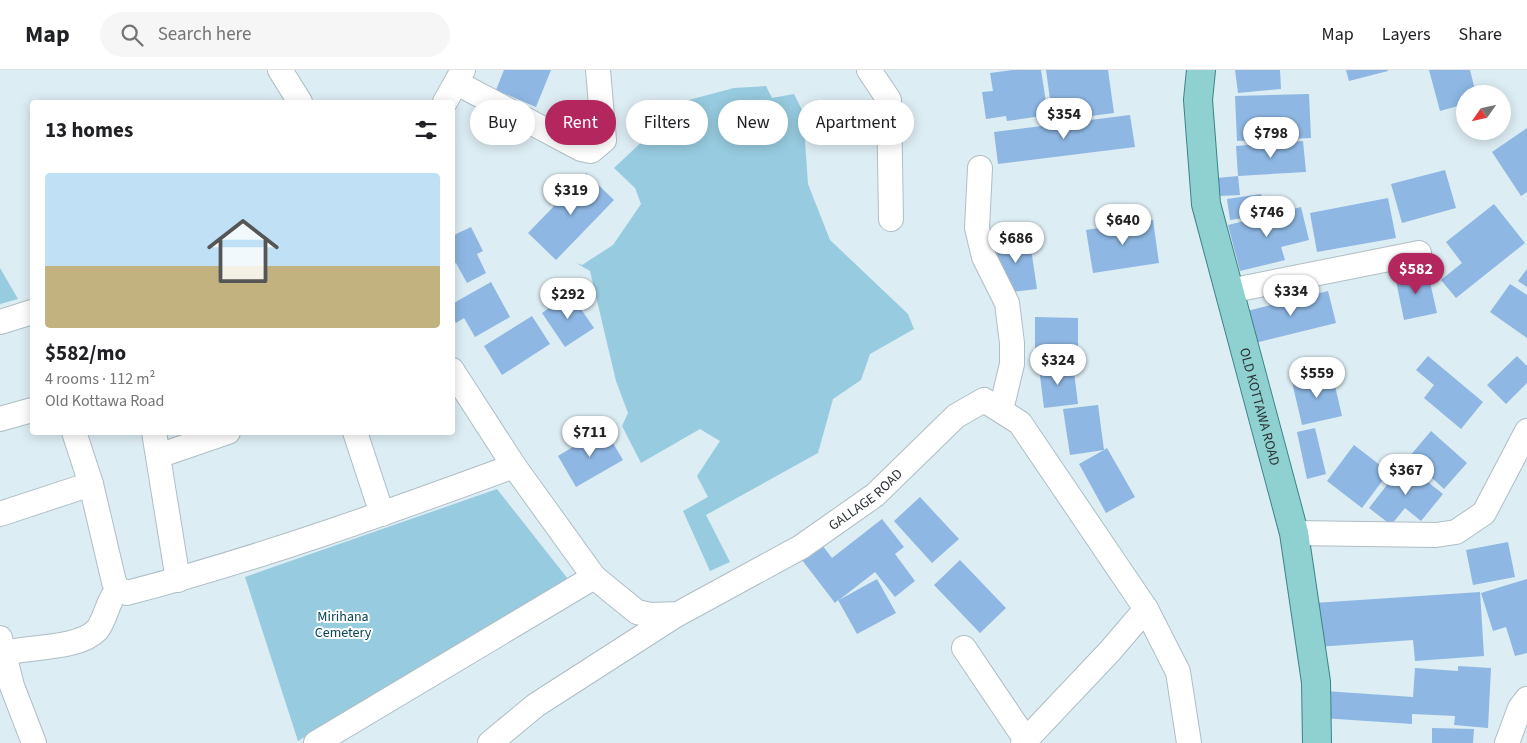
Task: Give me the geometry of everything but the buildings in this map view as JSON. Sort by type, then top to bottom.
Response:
[{"type":"main road","name":"OLD KOTTAWA ROAD","points":[[1201,70],[1198,100],[1206,204],[1294,533],[1316,682],[1317,743]]},
{"type":"street","points":[[280,70],[299,100]]},
{"type":"street","points":[[445,100],[460,76],[581,149],[590,151],[604,140],[598,70]]},
{"type":"street","points":[[870,70],[888,100],[890,219]]},
{"type":"street","points":[[980,168],[977,228],[984,257],[1007,303],[1012,343],[1012,364],[1001,410]]},
{"type":"street","points":[[1229,290],[1419,253]]},
{"type":"street","points":[[0,322],[30,313]]},
{"type":"street","name":"GALLAGE ROAD","points":[[455,375],[514,466],[594,577],[636,612],[650,615],[678,614],[801,547],[875,495],[956,416],[984,400],[1020,423],[1146,609],[1178,672],[1189,743]]},
{"type":"street","points":[[0,419],[30,411]]},
{"type":"street","points":[[1294,533],[1436,535],[1456,532],[1484,513],[1527,431]]},
{"type":"street","points":[[75,435],[91,484],[114,582],[118,589],[127,593],[178,580],[382,514],[514,466]]},
{"type":"street","points":[[154,435],[178,580]]},
{"type":"street","points":[[158,456],[219,435]]},
{"type":"street","points":[[356,435],[382,514]]},
{"type":"street","points":[[0,514],[91,484]]},
{"type":"street","points":[[316,743],[594,577]]},
{"type":"street","points":[[34,743],[12,686],[1,648],[84,640],[98,629],[110,598],[118,589]]},
{"type":"street","points":[[964,648],[1025,741],[1110,651],[1146,609]]},
{"type":"street","points":[[490,743],[536,705],[678,614]]},
{"type":"street","points":[[1507,743],[1520,708],[1527,699]]},
{"type":"green space","points":[[766,86],[772,98],[794,94],[798,102],[798,145],[805,145],[808,184],[830,240],[908,314],[914,329],[870,354],[861,380],[833,399],[818,453],[706,515],[730,562],[710,571],[683,511],[708,497],[697,476],[720,441],[700,429],[641,463],[622,426],[628,413],[616,381],[590,271],[576,263],[582,265],[613,245],[641,204],[635,188],[614,168],[638,145],[708,145],[708,100],[689,100],[734,88]]},
{"type":"green space","points":[[0,268],[18,299],[0,304]]},
{"type":"green space","name":"Mirihana Cemetery","points":[[497,489],[568,579],[298,741],[245,577]]}]
